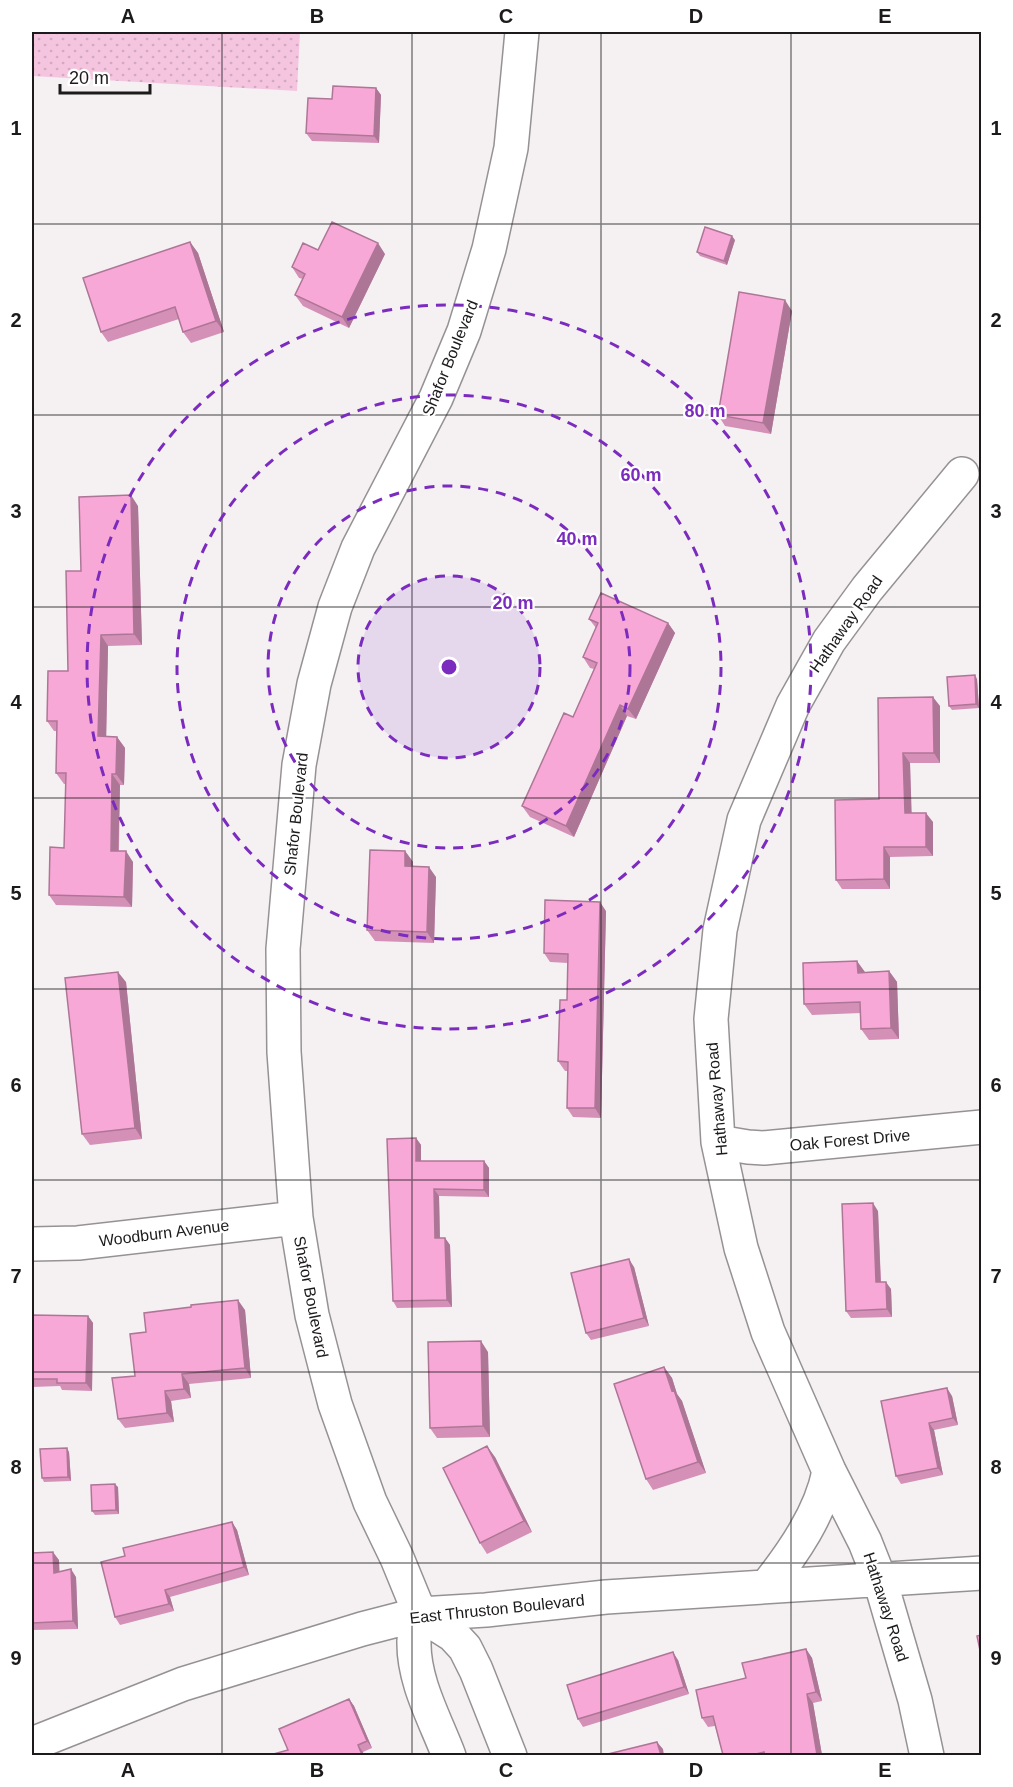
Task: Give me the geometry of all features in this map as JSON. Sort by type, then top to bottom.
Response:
[{"type":"street","name":"Shafor Boulevard","points":[[420,1614],[397,1558],[370,1502],[335,1404],[312,1315],[296,1218],[284,1052],[283,949],[299,765],[314,684],[335,607],[358,548],[436,398],[464,331],[489,249],[511,148],[522,32]]},
{"type":"street","name":"Hathaway Road","points":[[927,1755],[915,1700],[880,1580],[865,1542],[829,1471],[768,1332],[741,1248],[718,1142],[711,1019],[720,930],[744,820],[793,705],[829,641],[867,589],[962,474]]},
{"type":"street","name":"Oak Forest Drive","points":[[718,1142],[764,1148],[981,1127]]},
{"type":"street","name":"Woodburn Avenue","points":[[32,1244],[78,1243],[296,1218]]},
{"type":"street","points":[[767,1586],[784,1564],[807,1526],[826,1485],[829,1471]]},
{"type":"street","name":"East Thruston Boulevard","points":[[33,1748],[183,1684],[362,1629],[420,1614],[486,1610],[606,1597],[981,1573]]},
{"type":"street","points":[[449,1755],[423,1690],[415,1663],[414,1639],[420,1614],[453,1635],[465,1648],[488,1698],[510,1755]]},
{"type":"shaded area","points":[[32,32],[300,32],[297,91],[32,76]]},
{"type":"building","points":[[333,86],[376,88],[374,136],[306,133],[308,98],[332,99]]},
{"type":"building","points":[[332,222],[378,243],[342,317],[295,295],[305,274],[292,267],[303,243],[318,250]]},
{"type":"building","points":[[705,227],[732,236],[724,261],[697,252]]},
{"type":"building","points":[[190,242],[216,321],[183,332],[175,307],[101,332],[83,278]]},
{"type":"building","points":[[739,292],[785,300],[763,423],[718,415]]},
{"type":"building","points":[[131,495],[134,634],[101,635],[98,736],[117,737],[116,774],[112,774],[111,851],[126,851],[124,897],[49,895],[50,847],[64,848],[66,773],[56,773],[57,721],[47,721],[48,671],[68,671],[66,571],[81,571],[79,497]]},
{"type":"building","points":[[601,593],[668,623],[628,709],[620,705],[566,826],[522,806],[564,713],[573,717],[597,663],[583,657],[598,623],[589,619]]},
{"type":"building","points":[[975,675],[976,704],[949,706],[947,677]]},
{"type":"building","points":[[933,697],[934,753],[903,753],[905,813],[926,813],[926,847],[884,847],[884,879],[836,880],[835,800],[879,799],[878,698]]},
{"type":"building","points":[[370,850],[405,851],[405,866],[429,867],[427,932],[367,930]]},
{"type":"building","points":[[545,900],[600,902],[595,1108],[567,1108],[568,1062],[558,1061],[560,1000],[567,1000],[568,954],[544,953]]},
{"type":"building","points":[[857,961],[858,973],[889,971],[891,1028],[861,1029],[860,1002],[804,1004],[803,963]]},
{"type":"building","points":[[118,972],[135,1128],[82,1134],[65,978]]},
{"type":"building","points":[[416,1138],[416,1161],[484,1161],[484,1190],[434,1189],[435,1238],[445,1238],[447,1300],[393,1301],[387,1139]]},
{"type":"building","points":[[873,1203],[876,1282],[886,1282],[887,1309],[846,1311],[842,1204]]},
{"type":"building","points":[[629,1259],[644,1318],[586,1333],[571,1273]]},
{"type":"building","points":[[238,1300],[245,1368],[182,1374],[184,1389],[165,1391],[167,1413],[118,1419],[112,1378],[135,1376],[130,1334],[146,1332],[144,1313]]},
{"type":"building","points":[[32,1315],[88,1316],[86,1383],[57,1383],[57,1379],[32,1379]]},
{"type":"building","points":[[481,1341],[483,1426],[430,1428],[428,1342]]},
{"type":"building","points":[[664,1367],[698,1462],[646,1479],[614,1384]]},
{"type":"building","points":[[947,1388],[953,1418],[929,1423],[938,1468],[896,1476],[881,1401]]},
{"type":"building","points":[[487,1446],[524,1521],[480,1543],[443,1468]]},
{"type":"building","points":[[67,1448],[68,1477],[42,1478],[40,1449]]},
{"type":"building","points":[[115,1484],[116,1510],[92,1511],[91,1485]]},
{"type":"building","points":[[232,1522],[244,1567],[165,1590],[169,1604],[115,1617],[101,1562],[125,1556],[123,1548]]},
{"type":"building","points":[[53,1552],[54,1573],[71,1569],[73,1621],[32,1623],[32,1553]]},
{"type":"building","points":[[981,1635],[981,1655],[977,1636]]},
{"type":"building","points":[[806,1649],[816,1692],[807,1694],[817,1755],[765,1755],[764,1752],[752,1755],[723,1755],[713,1716],[702,1718],[696,1690],[746,1678],[742,1663]]},
{"type":"building","points":[[673,1652],[684,1687],[578,1719],[567,1685]]},
{"type":"building","points":[[349,1699],[367,1741],[358,1745],[362,1755],[270,1755],[288,1750],[279,1729]]},
{"type":"building","points":[[657,1742],[661,1755],[604,1755]]}]
